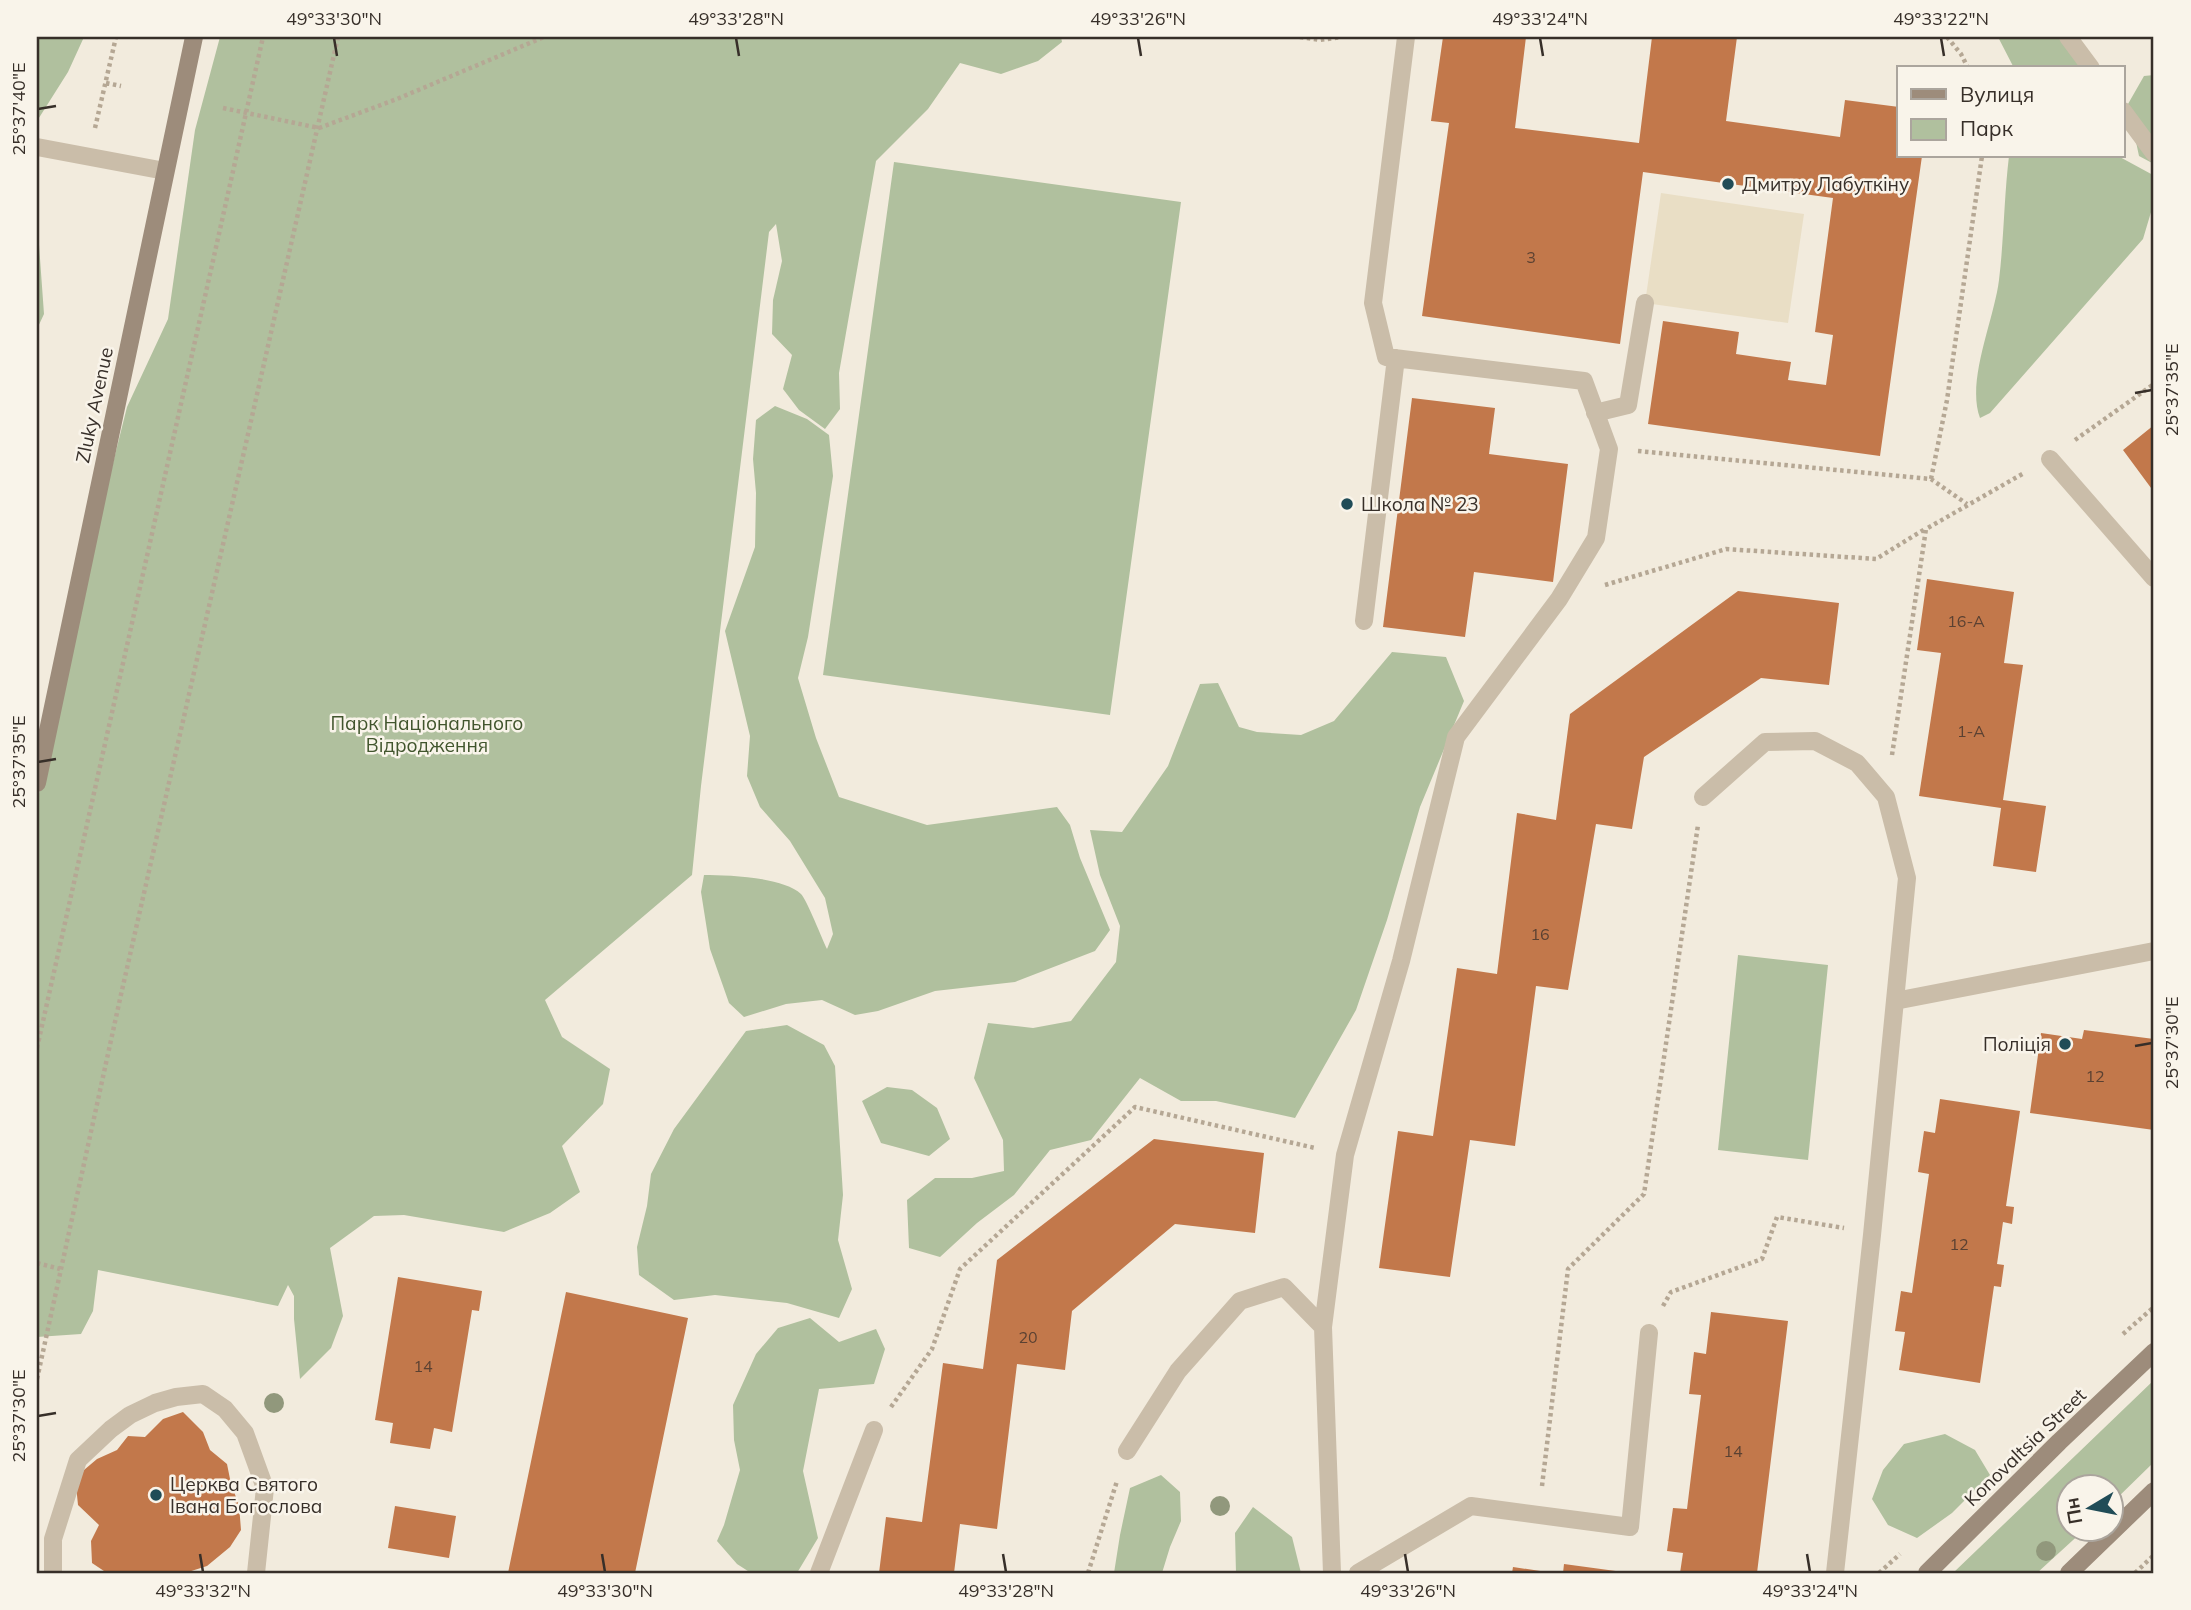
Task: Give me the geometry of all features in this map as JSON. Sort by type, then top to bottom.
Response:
[{"type":"main road","name":"Zluky Avenue","points":[[37,783],[194,37]]},
{"type":"main road","name":"Konovaltsia Street","points":[[1927,1573],[2154,1352]]},
{"type":"main road","points":[[2069,1573],[2154,1491]]},
{"type":"street","points":[[1332,1573],[1323,1326],[1345,1155],[1401,961],[1456,737],[1559,599],[1596,538],[1609,449],[1584,381],[1386,357],[1373,303],[1406,37]]},
{"type":"street","points":[[2068,37],[2090,66]]},
{"type":"street","points":[[2124,112],[2154,153]]},
{"type":"street","points":[[37,147],[165,171]]},
{"type":"street","points":[[1595,413],[1628,405],[1645,303]]},
{"type":"street","points":[[1364,621],[1396,358]]},
{"type":"street","points":[[2050,459],[2154,578]]},
{"type":"street","points":[[1703,797],[1765,742],[1815,741],[1857,763],[1886,797],[1907,878],[1835,1573]]},
{"type":"street","points":[[1895,1001],[2154,951]]},
{"type":"street","points":[[1127,1451],[1178,1371],[1240,1301],[1284,1287],[1323,1326]]},
{"type":"street","points":[[1359,1573],[1471,1506],[1630,1527],[1649,1333]]},
{"type":"street","points":[[53,1573],[53,1539],[78,1460],[130,1415],[155,1403],[203,1394],[225,1409],[245,1433],[265,1488],[256,1573]]},
{"type":"street","points":[[819,1573],[874,1430]]},
{"type":"path","points":[[89,157],[116,37]]},
{"type":"path","points":[[37,1048],[263,37]]},
{"type":"path","points":[[37,1378],[338,37]]},
{"type":"path","points":[[223,108],[318,128],[397,99],[544,37]]},
{"type":"path","points":[[1300,37],[1321,40],[1341,37]]},
{"type":"path","points":[[1947,37],[1967,66]]},
{"type":"path","points":[[106,83],[121,86]]},
{"type":"path","points":[[1931,479],[1947,400],[1982,158]]},
{"type":"path","points":[[1559,599],[1726,549],[1876,559],[1967,504],[2050,459],[2154,384]]},
{"type":"path","points":[[1609,449],[1931,479],[1967,504]]},
{"type":"path","points":[[1886,797],[1926,529]]},
{"type":"path","points":[[1539,1515],[1568,1269],[1644,1194],[1703,797]]},
{"type":"path","points":[[874,1430],[932,1349],[960,1269],[1135,1107],[1345,1155]]},
{"type":"path","points":[[1649,1333],[1671,1292],[1762,1259],[1777,1217],[1837,1226]]},
{"type":"path","points":[[37,1263],[60,1269]]},
{"type":"path","points":[[1088,1573],[1127,1451]]},
{"type":"path","points":[[2135,1573],[2154,1555]]},
{"type":"green space","points":[[37,37],[84,37],[68,72],[37,121]]},
{"type":"green space","name":"Парк Національного Відродження","points":[[220,37],[1061,37],[1062,42],[1038,61],[1001,74],[960,63],[928,109],[876,161],[839,373],[840,409],[825,429],[799,410],[783,389],[792,355],[772,334],[773,300],[782,261],[776,224],[769,232],[692,875],[545,1000],[562,1037],[610,1069],[603,1104],[562,1146],[580,1192],[550,1213],[504,1232],[404,1215],[374,1216],[330,1248],[343,1316],[331,1348],[300,1379],[294,1296],[288,1285],[278,1306],[98,1270],[93,1311],[81,1334],[37,1337],[37,800],[52,747],[102,507],[127,407],[168,319],[195,130]]},
{"type":"green space","points":[[1998,37],[2076,37],[2089,66],[2013,66]]},
{"type":"green space","points":[[2154,75],[2154,164],[2139,156],[2128,104],[2144,76]]},
{"type":"green space","points":[[2009,158],[2122,158],[2153,175],[2154,202],[2143,239],[1990,413],[1980,418],[1976,386],[1999,280]]},
{"type":"green space","points":[[894,162],[1181,202],[1110,715],[823,675]]},
{"type":"green space","points":[[37,217],[44,314],[37,329]]},
{"type":"green space","points":[[775,406],[807,419],[829,435],[833,476],[808,637],[798,678],[816,738],[839,797],[927,825],[1057,807],[1070,825],[1080,858],[1110,930],[1095,951],[1015,982],[935,991],[878,1011],[855,1015],[822,1000],[786,1004],[744,1017],[729,1003],[710,949],[701,892],[704,875],[755,878],[793,888],[804,898],[827,949],[833,934],[825,898],[790,841],[760,807],[747,776],[750,736],[725,631],[755,547],[756,493],[753,459],[756,420]]},
{"type":"green space","points":[[1392,652],[1446,657],[1464,701],[1420,807],[1387,920],[1356,1010],[1295,1118],[1216,1101],[1181,1101],[1140,1078],[1091,1140],[1050,1150],[1014,1195],[977,1223],[940,1257],[909,1248],[907,1200],[935,1178],[972,1178],[1004,1171],[1003,1140],[974,1078],[988,1023],[1033,1028],[1071,1021],[1116,962],[1120,926],[1100,875],[1090,830],[1122,832],[1168,766],[1200,684],[1218,683],[1239,727],[1257,732],[1301,735],[1334,721]]},
{"type":"green space","points":[[1738,955],[1828,965],[1808,1160],[1718,1150]]},
{"type":"green space","points":[[787,1025],[824,1045],[835,1066],[843,1195],[838,1240],[852,1289],[839,1318],[787,1303],[715,1295],[674,1300],[639,1275],[637,1247],[651,1174],[674,1129],[746,1031]]},
{"type":"green space","points":[[887,1087],[912,1090],[937,1108],[950,1139],[929,1156],[881,1143],[862,1101]]},
{"type":"green space","points":[[810,1318],[839,1342],[876,1329],[885,1349],[874,1384],[819,1389],[803,1471],[818,1538],[797,1573],[751,1573],[737,1564],[717,1541],[740,1470],[734,1440],[733,1405],[756,1354],[778,1328]]},
{"type":"green space","points":[[2154,1380],[2154,1462],[2124,1491],[2124,1474],[2056,1474]]},
{"type":"green space","points":[[1945,1434],[1975,1450],[1990,1475],[1952,1513],[1917,1538],[1888,1525],[1872,1499],[1883,1470],[1904,1444]]},
{"type":"green space","points":[[1161,1475],[1180,1492],[1181,1521],[1162,1573],[1114,1573],[1130,1488]]},
{"type":"green space","points":[[2054,1476],[2054,1544],[2069,1544],[2037,1573],[1953,1573]]},
{"type":"green space","points":[[1253,1507],[1292,1537],[1301,1573],[1236,1573],[1235,1533]]},
{"type":"shaded area","points":[[1661,193],[1804,214],[1788,323],[1645,303]]},
{"type":"building","points":[[1443,37],[1526,37],[1515,128],[1639,143],[1652,37],[1737,37],[1726,121],[1840,137],[1845,100],[1897,107],[1897,158],[1922,158],[1880,456],[1648,424],[1663,321],[1739,332],[1736,354],[1791,362],[1788,380],[1826,385],[1833,335],[1815,332],[1833,198],[1643,172],[1620,344],[1422,316],[1449,123],[1431,121]]},
{"type":"building","points":[[1412,398],[1495,408],[1489,454],[1568,464],[1553,582],[1474,572],[1465,637],[1383,627]]},
{"type":"building","points":[[2154,425],[2154,492],[2123,450]]},
{"type":"building","points":[[1927,579],[2014,592],[2004,663],[2023,665],[2003,800],[2046,806],[2036,872],[1993,866],[2001,808],[1919,796],[1941,653],[1917,650]]},
{"type":"building","points":[[1738,591],[1839,603],[1829,685],[1761,678],[1644,757],[1632,829],[1596,824],[1568,990],[1536,986],[1515,1146],[1470,1140],[1450,1277],[1379,1268],[1398,1131],[1433,1136],[1457,968],[1497,974],[1517,813],[1556,820],[1570,714]]},
{"type":"building","points":[[2084,1030],[2154,1039],[2154,1130],[2030,1113],[2041,1033],[2082,1039]]},
{"type":"building","points":[[1940,1099],[2020,1111],[2006,1206],[2014,1207],[2012,1224],[2003,1222],[1997,1264],[2004,1265],[2001,1287],[1994,1286],[1980,1383],[1899,1370],[1905,1332],[1895,1331],[1901,1291],[1912,1293],[1929,1174],[1918,1172],[1924,1131],[1935,1133]]},
{"type":"building","points":[[1154,1139],[1264,1153],[1255,1233],[1175,1224],[1072,1311],[1065,1370],[1017,1364],[997,1529],[960,1524],[954,1573],[879,1573],[886,1517],[922,1522],[943,1363],[983,1369],[997,1260]]},
{"type":"building","points":[[398,1277],[482,1291],[479,1311],[472,1310],[452,1432],[434,1428],[430,1449],[390,1443],[393,1423],[375,1420]]},
{"type":"building","points":[[566,1292],[688,1318],[635,1573],[508,1573]]},
{"type":"building","points":[[1711,1312],[1788,1321],[1757,1573],[1680,1573],[1683,1553],[1667,1551],[1673,1508],[1687,1509],[1701,1395],[1689,1394],[1694,1352],[1706,1354]]},
{"type":"building","name":"Церква Святого Івана Богослова","points":[[183,1412],[203,1432],[210,1450],[227,1464],[239,1505],[241,1530],[230,1547],[207,1566],[185,1573],[107,1573],[92,1563],[91,1541],[99,1525],[78,1505],[76,1485],[84,1470],[97,1459],[117,1450],[128,1436],[145,1437],[163,1419]]},
{"type":"building","points":[[395,1506],[456,1516],[449,1558],[388,1548]]},
{"type":"building","points":[[1564,1564],[1623,1572],[1623,1573],[1563,1573]]},
{"type":"building","points":[[1513,1567],[1547,1572],[1547,1573],[1512,1573]]},
{"type":"place","name":"Дмитру Лабуткіну","points":[[1728,184]]},
{"type":"place","name":"Школа № 23","points":[[1347,504]]},
{"type":"place","name":"Поліція","points":[[2065,1044]]},
{"type":"place","name":"Церква Святого Івана Богослова","points":[[156,1495]]}]
